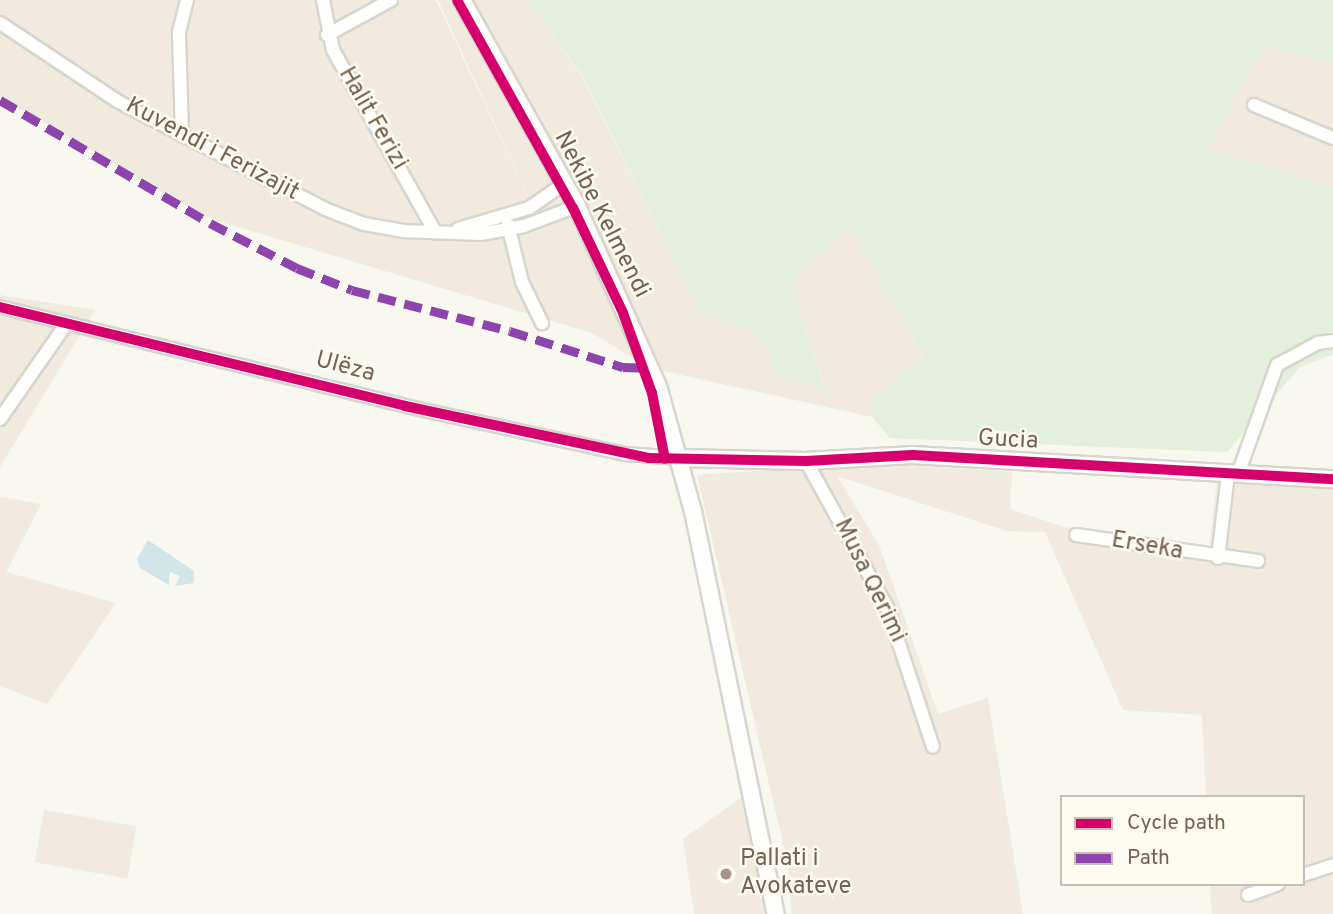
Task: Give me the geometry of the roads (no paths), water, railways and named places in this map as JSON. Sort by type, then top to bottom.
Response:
[{"type":"street","points":[[182,135],[179,32],[187,0]]},
{"type":"street","name":"Halit Ferizi","points":[[323,0],[327,34],[439,232]]},
{"type":"street","points":[[327,34],[391,0]]},
{"type":"street","name":"Nekibe Kelmendi","points":[[462,0],[578,206],[658,386],[680,458],[776,914]]},
{"type":"street","name":"Kuvendi i Ferizajit","points":[[0,23],[88,83],[182,135],[347,219],[383,229],[439,232]]},
{"type":"street","points":[[1254,105],[1333,138]]},
{"type":"street","points":[[507,223],[565,183]]},
{"type":"street","points":[[439,232],[507,223],[578,206]]},
{"type":"street","points":[[507,223],[523,282],[542,323]]},
{"type":"street","name":"Ulëza","points":[[0,307],[405,406],[626,454],[680,458]]},
{"type":"street","points":[[0,419],[67,323]]},
{"type":"street","name":"Erseka","points":[[1218,558],[1233,474],[1277,365],[1318,343],[1333,341]]},
{"type":"street","name":"Gucia","points":[[680,458],[806,461],[913,456],[1333,479]]},
{"type":"street","name":"Musa Qerimi","points":[[806,461],[887,607],[933,747]]},
{"type":"street","name":"Erseka","points":[[1076,535],[1218,558],[1258,561]]},
{"type":"street","points":[[1305,874],[1333,865]]},
{"type":"street","points":[[1248,895],[1273,886]]},
{"type":"place","name":"Pallati i Avokateve","points":[[726,874]]}]
